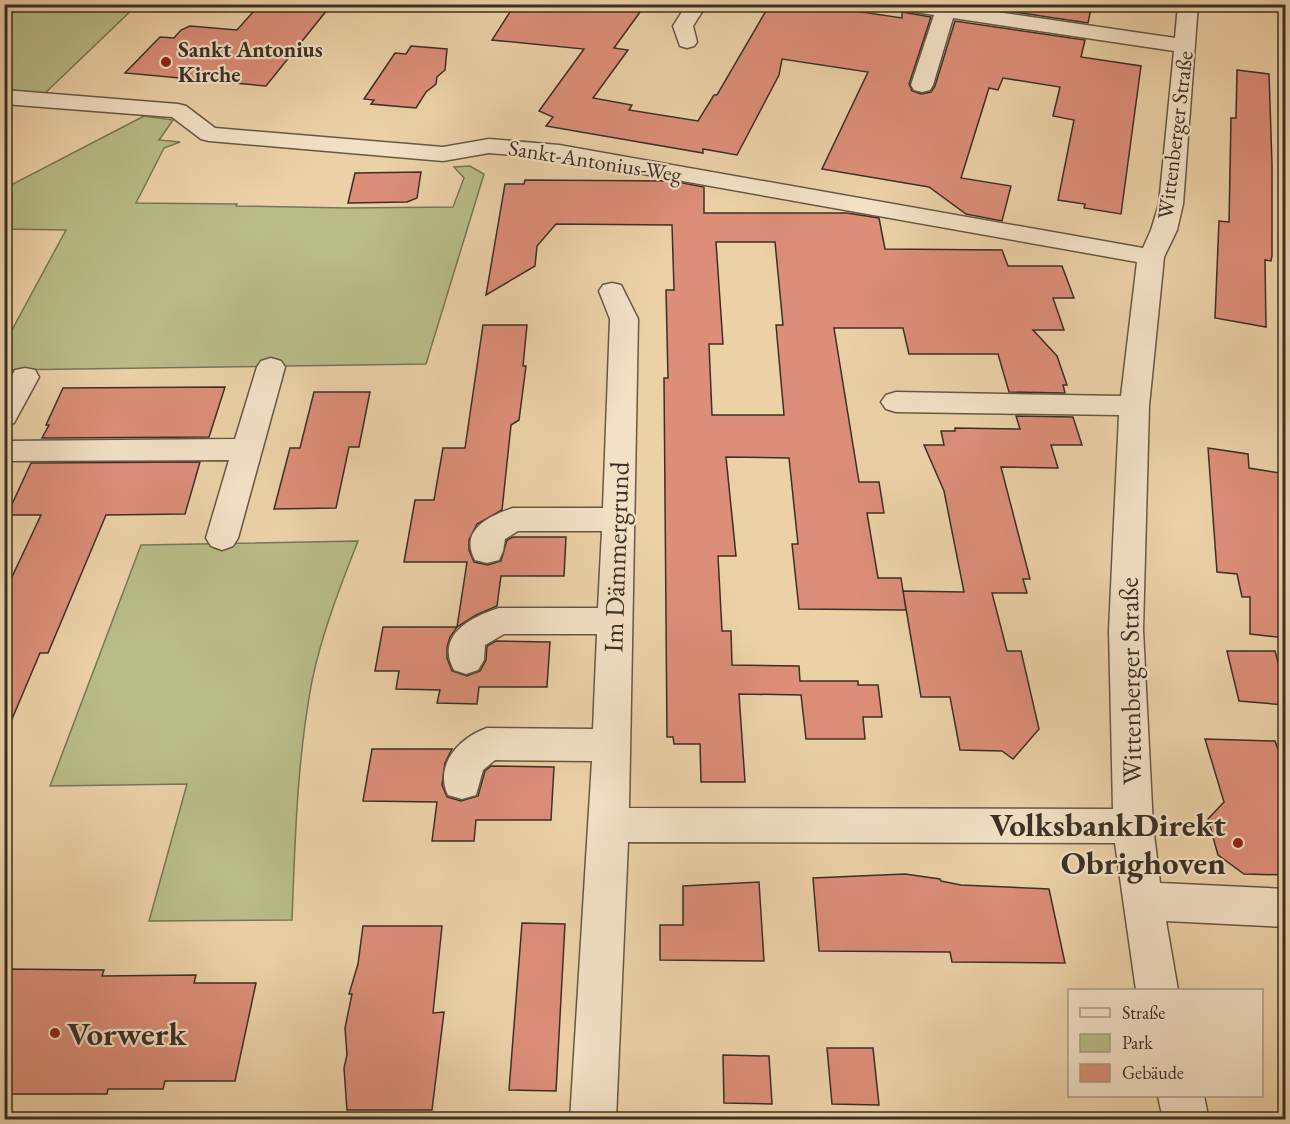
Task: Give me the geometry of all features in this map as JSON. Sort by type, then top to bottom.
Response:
[{"type":"street","points":[[687,42],[683,26],[697,4]]},
{"type":"street","points":[[897,4],[1185,45]]},
{"type":"street","name":"Wittenberger Straße","points":[[1157,989],[1142,901],[1133,826],[1126,630],[1134,406],[1151,257],[1164,230],[1172,204],[1188,4]]},
{"type":"street","points":[[922,85],[945,11]]},
{"type":"street","name":"Sankt-Antonius-Weg","points":[[4,97],[88,101],[178,111],[209,134],[443,154],[489,146],[560,153],[1151,257]]},
{"type":"street","name":"Im Dämmergrund","points":[[593,1119],[609,825],[616,519],[624,319],[612,291]]},
{"type":"street","points":[[222,538],[271,367]]},
{"type":"street","points":[[4,416],[25,376]]},
{"type":"street","points":[[896,402],[1134,406]]},
{"type":"street","points":[[4,451],[248,449]]},
{"type":"street","points":[[487,551],[489,533],[513,520],[616,519]]},
{"type":"street","points":[[466,660],[469,638],[499,621],[615,621]]},
{"type":"street","points":[[462,783],[466,762],[488,744],[610,745]]},
{"type":"street","points":[[609,825],[1133,826]]},
{"type":"street","points":[[1142,901],[1286,908]]},
{"type":"street","points":[[1180,1097],[1186,1119]]},
{"type":"green space","points":[[4,5],[137,5],[43,95],[5,92]]},
{"type":"green space","points":[[144,116],[173,120],[159,140],[180,142],[164,148],[136,203],[347,208],[453,207],[464,178],[454,167],[470,166],[484,174],[426,364],[5,370],[5,343],[66,230],[5,229],[4,192],[9,186]]},
{"type":"green space","points":[[358,541],[326,628],[312,681],[300,770],[292,920],[149,921],[187,784],[50,786],[141,545]]},
{"type":"building","points":[[260,4],[327,10],[266,86],[125,73],[160,37],[174,38],[181,30],[190,26],[237,30]]},
{"type":"building","points":[[515,4],[616,4],[643,8],[614,48],[628,50],[593,98],[632,105],[629,110],[698,121],[714,95],[717,95],[770,4],[807,4],[902,18],[902,12],[931,17],[909,84],[912,91],[921,94],[931,92],[935,86],[955,21],[1085,40],[1081,57],[1141,66],[1121,214],[1084,208],[1085,204],[1058,200],[1074,120],[1053,116],[1060,87],[1003,78],[998,90],[989,88],[961,178],[1011,186],[1002,221],[966,214],[929,187],[822,169],[868,72],[782,59],[779,75],[737,155],[703,149],[703,153],[546,126],[553,117],[539,111],[584,49],[492,40]]},
{"type":"building","points":[[961,4],[1092,4],[1088,23]]},
{"type":"building","points":[[411,46],[447,49],[445,70],[437,77],[436,84],[426,92],[416,108],[371,104],[374,100],[364,99],[395,53],[406,54]]},
{"type":"building","points":[[1237,70],[1269,74],[1272,256],[1271,261],[1265,260],[1266,327],[1215,318],[1219,221],[1229,222],[1231,118],[1236,118]]},
{"type":"building","points":[[421,172],[417,198],[407,202],[348,203],[355,173]]},
{"type":"building","points":[[525,180],[672,181],[704,187],[704,213],[847,213],[879,218],[885,249],[1002,250],[1008,266],[1062,266],[1074,298],[1053,298],[1064,330],[1033,330],[1057,356],[1067,385],[1063,385],[1065,393],[1009,392],[998,354],[909,354],[903,328],[834,328],[859,482],[879,482],[884,513],[867,513],[878,578],[901,578],[906,610],[799,609],[792,544],[798,544],[789,458],[726,457],[736,556],[718,556],[722,631],[731,631],[732,665],[799,666],[800,681],[858,681],[858,685],[878,685],[882,717],[863,717],[865,739],[806,739],[801,695],[739,694],[745,782],[701,782],[700,744],[674,744],[673,737],[667,737],[664,378],[668,378],[666,290],[674,290],[672,225],[556,224],[537,246],[535,266],[486,295],[505,184],[524,184]],"holes":[[[716,242],[775,242],[783,325],[776,325],[784,415],[712,415],[709,344],[723,344]]]},
{"type":"building","points":[[483,325],[527,325],[523,366],[526,366],[519,420],[511,425],[502,510],[477,524],[469,540],[469,550],[474,562],[488,565],[501,561],[507,540],[513,537],[566,537],[564,576],[501,576],[497,606],[457,627],[467,562],[404,562],[415,500],[434,500],[443,448],[465,448]]},
{"type":"building","points":[[225,387],[209,437],[42,438],[63,388]]},
{"type":"building","points":[[314,392],[370,392],[359,447],[349,447],[336,508],[274,509],[290,448],[300,448]]},
{"type":"building","points":[[1016,416],[1073,417],[1082,445],[1051,445],[1058,468],[1001,467],[1030,579],[1023,579],[1027,593],[992,593],[1007,651],[1021,651],[1039,729],[1013,759],[1002,751],[960,750],[950,697],[921,697],[903,591],[964,592],[944,491],[924,445],[944,445],[941,431],[955,431],[955,428],[1020,429]]},
{"type":"building","points":[[1208,448],[1248,454],[1249,468],[1286,474],[1286,638],[1250,634],[1250,597],[1242,597],[1237,574],[1217,572]]},
{"type":"building","points":[[200,462],[185,514],[106,515],[48,653],[40,653],[4,738],[4,594],[41,515],[7,515],[31,463]]},
{"type":"building","points":[[383,627],[457,627],[447,647],[447,658],[452,671],[467,676],[480,671],[486,660],[487,646],[496,641],[550,642],[547,687],[479,687],[477,704],[437,703],[440,690],[396,689],[399,671],[375,671]]},
{"type":"building","points":[[1227,651],[1275,651],[1286,691],[1286,705],[1239,701]]},
{"type":"building","points":[[1205,739],[1275,741],[1286,771],[1286,875],[1244,874],[1218,855],[1208,819],[1224,802]]},
{"type":"building","points":[[372,749],[452,749],[445,763],[442,785],[447,797],[461,801],[478,796],[485,771],[491,766],[554,767],[551,820],[476,820],[474,841],[432,841],[437,802],[363,801]]},
{"type":"building","points":[[905,874],[940,879],[961,885],[1049,889],[1065,963],[952,962],[950,952],[819,951],[813,878]]},
{"type":"building","points":[[759,882],[764,961],[660,960],[660,925],[683,925],[683,886]]},
{"type":"building","points":[[522,923],[565,924],[556,1091],[509,1090]]},
{"type":"building","points":[[363,926],[442,926],[433,1013],[444,1012],[432,1110],[347,1110],[344,1068],[347,1055],[345,1028],[352,994],[349,994],[358,964]]},
{"type":"building","points":[[4,969],[104,970],[102,976],[196,975],[194,983],[256,983],[235,1081],[165,1081],[163,1089],[108,1089],[107,1094],[4,1094]]},
{"type":"building","points":[[827,1048],[873,1048],[879,1105],[832,1104]]},
{"type":"building","points":[[723,1055],[769,1056],[772,1104],[724,1103]]},
{"type":"place","name":"Sankt Antonius Kirche","points":[[166,62]]},
{"type":"place","name":"VolksbankDirekt Obrighoven","points":[[1238,843]]},
{"type":"place","name":"Vorwerk","points":[[55,1033]]}]
